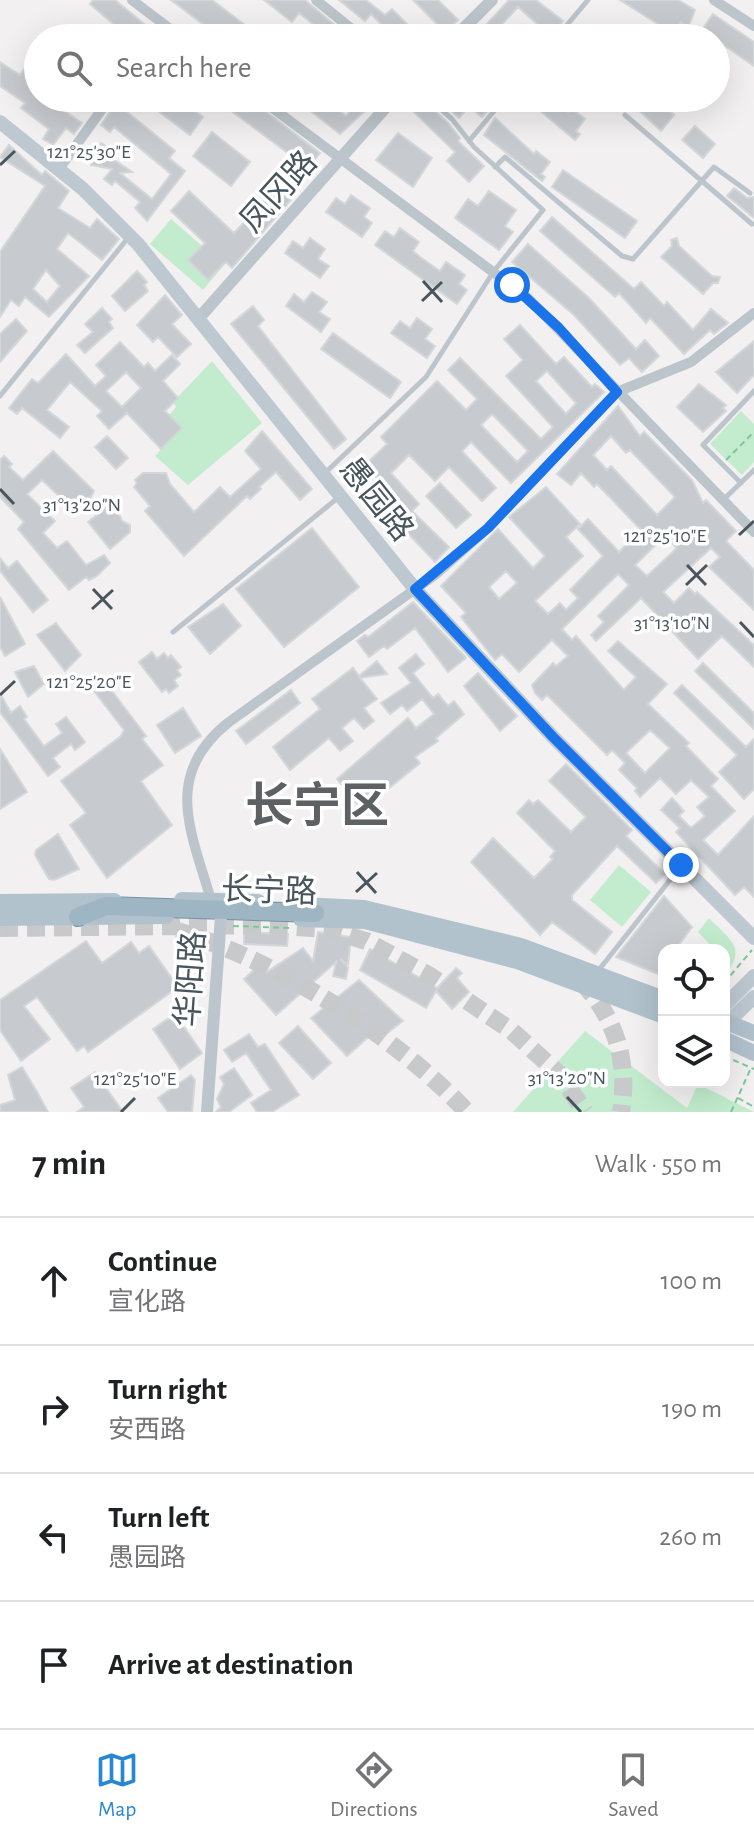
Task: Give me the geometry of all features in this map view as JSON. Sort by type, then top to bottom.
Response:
[{"type":"highway","points":[[78,917],[106,906],[315,913]]},
{"type":"main road","name":"愚园路","points":[[0,122],[59,169],[130,236],[415,589],[553,737],[754,938]]},
{"type":"main road","name":"长宁路","points":[[0,902],[365,921],[517,961],[658,1014]]},
{"type":"main road","name":"长宁路","points":[[217,912],[364,908],[521,946],[658,997]]},
{"type":"main road","points":[[0,918],[78,917]]},
{"type":"main road","points":[[729,1016],[754,976]]},
{"type":"main road","points":[[730,1019],[754,997]]},
{"type":"main road","points":[[730,1025],[754,1033]]},
{"type":"main road","points":[[730,1030],[753,1063]]},
{"type":"street","points":[[132,0],[163,24]]},
{"type":"street","points":[[316,0],[346,24]]},
{"type":"street","points":[[468,24],[492,0]]},
{"type":"street","points":[[714,0],[754,26]]},
{"type":"street","points":[[59,169],[100,112]]},
{"type":"street","points":[[279,112],[343,157],[385,195],[494,271],[551,321],[754,532]]},
{"type":"street","name":"凤冈路","points":[[199,318],[382,112]]},
{"type":"street","points":[[217,912],[191,831],[185,796],[196,756],[229,722],[415,589],[488,528],[617,392],[691,362],[754,313]]},
{"type":"street","name":"华阳路","points":[[207,1112],[217,912]]},
{"type":"lane","points":[[568,24],[588,0]]},
{"type":"lane","points":[[323,475],[426,377],[494,271],[543,210],[441,112]]},
{"type":"lane","points":[[469,141],[493,112]]},
{"type":"lane","points":[[625,115],[752,224]]},
{"type":"lane","points":[[495,167],[505,157],[622,256],[633,259],[714,167],[750,193]]},
{"type":"lane","points":[[0,396],[130,236]]},
{"type":"lane","points":[[741,483],[703,445],[754,391]]},
{"type":"lane","points":[[723,501],[754,470]]},
{"type":"lane","points":[[173,632],[339,496]]},
{"type":"lane","points":[[596,974],[681,865]]},
{"type":"path","points":[[722,463],[754,432]]},
{"type":"path","points":[[217,912],[303,928]]},
{"type":"path","points":[[730,976],[754,947]]},
{"type":"path","points":[[730,1057],[753,1063],[731,1112]]},
{"type":"path","points":[[737,1098],[754,1107]]},
{"type":"green space","points":[[171,219],[224,265],[203,290],[150,244]]},
{"type":"green space","points":[[212,361],[262,423],[188,485],[155,456],[177,433],[166,419],[176,407],[173,402]]},
{"type":"green space","points":[[741,411],[754,424],[754,462],[742,475],[710,444]]},
{"type":"green space","points":[[619,865],[651,892],[622,927],[590,900]]},
{"type":"green space","points":[[709,918],[729,938],[735,951],[730,967],[730,944],[709,944],[698,932]]},
{"type":"green space","points":[[585,1031],[687,1108],[696,1088],[706,1088],[754,1112],[513,1112]]},
{"type":"building","points":[[93,0],[115,0],[144,24],[114,24],[90,4]]},
{"type":"building","points":[[171,0],[212,0],[244,24],[203,24]]},
{"type":"building","points":[[264,0],[305,0],[333,24],[313,24],[299,13],[292,22]]},
{"type":"building","points":[[339,0],[366,0],[385,15],[392,9],[407,24],[381,24],[371,14],[365,21]]},
{"type":"building","points":[[413,0],[438,0],[458,20],[454,24],[437,24]]},
{"type":"building","points":[[509,0],[536,0],[563,21],[561,24],[537,24],[518,7],[502,24],[487,24]]},
{"type":"building","points":[[620,0],[678,0],[695,10],[690,24],[658,24]]},
{"type":"building","points":[[713,14],[728,24],[706,24]]},
{"type":"building","points":[[730,26],[754,42],[754,66],[730,49]]},
{"type":"building","points":[[0,62],[20,75],[24,69],[24,102],[0,86]]},
{"type":"building","points":[[26,112],[66,112],[82,123],[74,134],[66,128],[53,145],[43,139],[49,129]]},
{"type":"building","points":[[110,112],[127,112],[175,151],[169,158],[185,171],[147,221],[135,208],[140,202],[115,181],[112,185],[104,179],[112,169],[91,165],[101,143],[114,152],[110,157],[132,172],[120,173],[152,199],[171,174],[114,127],[110,132],[101,125]]},
{"type":"building","points":[[160,112],[196,112],[203,117],[190,135]]},
{"type":"building","points":[[233,112],[266,112],[320,153],[308,168]]},
{"type":"building","points":[[312,112],[341,112],[346,116],[350,112],[364,112],[340,134]]},
{"type":"building","points":[[414,112],[436,112],[460,138],[458,141],[484,166],[469,182],[447,161],[455,152]]},
{"type":"building","points":[[542,112],[576,112],[585,119],[576,131],[580,134],[575,140]]},
{"type":"building","points":[[641,112],[670,112],[674,115],[661,131]]},
{"type":"building","points":[[495,118],[534,154],[536,151],[550,162],[541,174],[545,177],[542,181],[484,135]]},
{"type":"building","points":[[695,126],[715,144],[703,158],[682,140]]},
{"type":"building","points":[[212,132],[250,162],[231,186],[193,156]]},
{"type":"building","points":[[398,133],[432,158],[413,187],[376,160]]},
{"type":"building","points":[[9,145],[42,175],[45,171],[69,191],[58,208],[90,228],[97,219],[119,239],[102,260],[68,233],[57,249],[89,276],[49,317],[25,297],[19,306],[11,300],[0,317],[0,252],[45,186],[0,157]],"holes":[[[46,270],[60,286],[47,302],[33,289]]]},
{"type":"building","points":[[563,170],[637,221],[625,238],[552,187]]},
{"type":"building","points":[[282,182],[295,195],[232,268],[226,262],[208,280],[188,260],[205,243],[171,211],[189,191],[234,233]]},
{"type":"building","points":[[734,188],[747,198],[754,197],[754,218],[727,196]]},
{"type":"building","points":[[489,191],[516,210],[505,226],[513,232],[499,250],[455,218],[468,199],[478,206]]},
{"type":"building","points":[[351,195],[370,208],[364,217],[372,223],[362,237],[326,212],[336,198],[345,204]]},
{"type":"building","points":[[552,217],[634,289],[641,282],[664,306],[667,302],[693,330],[711,309],[728,323],[714,334],[710,330],[684,354],[650,318],[646,323],[619,293],[615,297],[540,231]]},
{"type":"building","points":[[400,228],[419,242],[413,251],[420,257],[440,271],[446,262],[465,275],[459,284],[467,290],[457,304],[375,245],[385,231],[394,237]]},
{"type":"building","points":[[310,238],[325,249],[318,259],[329,266],[320,278],[285,253],[293,241],[303,248]]},
{"type":"building","points":[[677,238],[679,246],[712,276],[720,277],[718,283],[713,283],[703,294],[661,257],[672,246],[671,240]]},
{"type":"building","points":[[528,244],[589,298],[636,349],[645,340],[659,356],[642,372],[629,358],[620,365],[574,315],[512,262]]},
{"type":"building","points":[[137,271],[147,282],[144,285],[148,291],[125,311],[112,296]]},
{"type":"building","points":[[312,292],[327,302],[319,312],[330,319],[321,332],[286,306],[294,294],[304,302]]},
{"type":"building","points":[[165,295],[182,315],[172,324],[191,344],[177,357],[158,337],[153,342],[137,325]]},
{"type":"building","points":[[253,306],[264,320],[258,326],[346,439],[334,449],[231,324]]},
{"type":"building","points":[[102,308],[112,319],[109,322],[113,328],[85,353],[77,345],[93,332],[85,324]]},
{"type":"building","points":[[417,318],[432,329],[425,339],[435,346],[427,358],[391,333],[400,321],[410,328]]},
{"type":"building","points":[[16,319],[27,331],[0,362],[0,334]]},
{"type":"building","points":[[520,325],[556,364],[564,357],[592,387],[595,384],[604,392],[511,483],[471,442],[462,451],[496,488],[482,501],[449,467],[435,481],[409,455],[391,473],[419,504],[412,511],[449,547],[435,562],[400,525],[393,531],[371,507],[388,490],[365,465],[387,444],[381,437],[437,381],[466,410],[477,399],[448,370],[460,358],[541,439],[553,427],[506,376],[523,360],[504,339]],"holes":[[[547,371],[576,403],[566,414],[536,381]],[[492,414],[528,451],[517,462],[481,425]]]},
{"type":"building","points":[[333,333],[401,382],[390,398],[321,349]]},
{"type":"building","points":[[754,341],[754,375],[737,393],[716,372]]},
{"type":"building","points":[[120,342],[144,367],[148,363],[155,371],[172,355],[180,364],[163,381],[178,398],[165,411],[182,428],[161,449],[127,413],[109,429],[97,416],[102,411],[70,382],[47,410],[69,427],[60,438],[22,408],[17,414],[9,408],[32,379],[38,383],[66,354],[95,386],[106,376],[96,365]],"holes":[[[126,372],[141,388],[122,407],[106,391]]]},
{"type":"building","points":[[699,384],[726,405],[723,408],[726,411],[703,432],[677,407]]},
{"type":"building","points":[[618,406],[640,436],[644,432],[692,480],[703,503],[706,500],[736,531],[726,541],[754,570],[754,610],[709,567],[720,557],[711,548],[663,592],[674,603],[689,588],[695,594],[697,592],[754,645],[754,667],[722,636],[698,659],[641,598],[596,641],[591,635],[604,622],[598,616],[629,585],[618,574],[562,629],[572,640],[576,636],[624,690],[636,677],[608,651],[618,641],[667,684],[648,704],[689,743],[686,746],[718,779],[711,786],[735,811],[703,840],[718,855],[754,816],[754,897],[744,887],[735,895],[676,832],[680,828],[661,810],[672,798],[684,811],[679,816],[691,828],[705,816],[697,807],[709,797],[691,780],[676,794],[660,778],[640,797],[635,791],[637,788],[619,770],[625,763],[612,750],[607,755],[547,695],[542,700],[535,693],[532,685],[553,663],[556,666],[568,656],[552,640],[519,672],[502,654],[495,660],[461,617],[466,613],[441,586],[498,529],[533,568],[545,556],[509,517],[546,487],[580,524],[566,537],[583,556],[535,601],[548,614],[560,603],[566,610],[578,598],[570,590],[603,556],[578,529],[588,519],[619,552],[641,530],[597,484],[594,487],[581,473],[571,485],[557,474]],"holes":[[[611,436],[626,453],[630,450],[675,497],[657,515],[611,466],[607,470],[593,455]],[[665,536],[677,548],[647,576],[635,565]],[[506,571],[517,583],[499,599],[489,587]],[[650,730],[670,748],[645,773],[626,753]]]},
{"type":"building","points":[[262,431],[312,489],[300,500],[276,472],[259,487],[261,489],[250,499],[247,496],[184,556],[145,511],[150,506],[134,487],[137,483],[135,480],[143,473],[166,473],[170,484],[194,512],[220,487],[230,497],[261,469],[245,451]]},
{"type":"building","points":[[107,436],[128,458],[116,469],[95,447]]},
{"type":"building","points":[[53,451],[94,491],[87,505],[75,511],[42,480],[27,494],[55,521],[43,533],[57,548],[67,541],[86,565],[104,555],[110,563],[97,576],[89,580],[86,577],[69,590],[18,529],[24,522],[0,497],[0,460],[4,456],[12,464],[9,467],[23,480]]},
{"type":"building","points":[[440,483],[471,515],[456,528],[426,496]]},
{"type":"building","points":[[110,505],[116,506],[122,521],[130,525],[130,532],[110,549],[88,522]]},
{"type":"building","points":[[312,528],[359,587],[284,647],[236,589]]},
{"type":"building","points":[[0,558],[8,568],[17,561],[48,600],[33,612],[0,571]]},
{"type":"building","points":[[0,597],[25,644],[5,656],[0,647]]},
{"type":"building","points":[[413,602],[466,658],[448,672],[415,628],[387,649],[384,646],[369,657],[357,641],[365,635],[368,637]]},
{"type":"building","points":[[223,604],[241,626],[210,654],[188,627]]},
{"type":"building","points":[[56,623],[81,655],[65,671],[37,635]]},
{"type":"building","points":[[152,652],[157,659],[164,653],[168,658],[171,655],[181,667],[177,670],[181,675],[174,680],[178,686],[169,693],[166,689],[162,692],[139,662]]},
{"type":"building","points":[[416,654],[424,664],[413,673],[433,698],[438,694],[448,706],[454,701],[464,714],[436,738],[438,741],[415,757],[420,763],[362,810],[337,779],[408,718],[416,728],[434,714],[422,699],[407,711],[402,705],[390,714],[381,703],[411,683],[399,668]]},
{"type":"building","points":[[377,661],[387,674],[360,678],[377,699],[364,708],[374,721],[364,729],[354,718],[342,728],[353,741],[340,751],[329,738],[290,770],[273,747],[320,709],[312,699],[353,668],[359,676]]},
{"type":"building","points":[[703,663],[754,713],[754,729],[695,671]]},
{"type":"building","points":[[34,666],[44,684],[28,697],[15,672]]},
{"type":"building","points":[[478,673],[517,716],[500,731],[464,686]]},
{"type":"building","points":[[106,683],[146,736],[142,739],[163,765],[141,781],[172,825],[107,878],[70,825],[86,813],[61,781],[121,736],[124,730],[94,691]]},
{"type":"building","points":[[682,685],[746,747],[754,739],[754,789],[744,799],[719,772],[737,755],[674,693]]},
{"type":"building","points":[[291,690],[300,703],[246,744],[236,731]]},
{"type":"building","points":[[0,693],[11,713],[20,706],[27,717],[24,719],[44,746],[62,733],[56,724],[66,717],[85,742],[75,750],[71,744],[53,758],[60,767],[48,776],[0,712]]},
{"type":"building","points":[[183,708],[201,736],[175,753],[157,725]]},
{"type":"building","points":[[0,749],[27,792],[0,809]]},
{"type":"building","points":[[566,764],[632,830],[626,836],[665,874],[656,883],[617,846],[572,895],[572,900],[612,932],[595,954],[552,922],[540,935],[471,862],[493,838],[534,878],[553,859],[550,857],[555,851],[517,813],[529,800],[533,804],[538,800],[571,832],[586,817],[549,781]]},
{"type":"building","points":[[58,834],[79,869],[54,880],[49,879],[35,855],[36,850]]},
{"type":"building","points":[[664,896],[692,927],[679,944],[658,944],[658,974],[616,957]]},
{"type":"building","points":[[244,932],[288,934],[287,946],[244,944]]},
{"type":"building","points":[[318,932],[351,937],[348,964],[340,959],[348,967],[346,979],[333,976],[336,962],[276,1015],[244,979],[257,967],[265,973],[303,948],[313,961]]},
{"type":"building","points":[[86,941],[102,963],[131,942],[139,953],[149,946],[178,987],[88,1052],[84,1046],[77,1051],[37,997],[24,1006],[50,1039],[21,1061],[0,1030],[0,1000]]},
{"type":"building","points":[[370,949],[437,988],[456,968],[462,973],[457,978],[469,992],[452,1009],[436,991],[426,1008],[360,970]]},
{"type":"building","points":[[359,980],[403,1021],[381,1038],[375,1031],[347,1056],[311,1018]]},
{"type":"building","points":[[175,1014],[202,1053],[180,1069],[153,1029]]},
{"type":"building","points":[[298,1026],[331,1063],[313,1079],[279,1043]]},
{"type":"building","points":[[249,1034],[258,1047],[265,1044],[299,1095],[272,1112],[257,1112],[251,1103],[271,1090],[246,1053],[232,1062],[224,1050]]},
{"type":"building","points":[[22,1067],[48,1112],[0,1112],[0,1105],[15,1100],[8,1075]]},
{"type":"building","points":[[234,1068],[252,1095],[229,1112],[216,1112],[221,1107],[217,1099],[224,1084],[220,1077]]},
{"type":"building","points":[[95,1072],[123,1112],[77,1112],[84,1107],[71,1088]]},
{"type":"building","points":[[191,1075],[195,1080],[192,1112],[168,1112],[158,1098]]},
{"type":"tunnel","points":[[0,928],[270,925],[326,929],[366,941],[430,976],[512,1031],[560,1075],[585,1112]]},
{"type":"tunnel","points":[[177,931],[255,961],[333,1004],[406,1056],[467,1112]]},
{"type":"tunnel","points":[[581,981],[603,1010],[617,1042],[623,1076],[621,1112]]},
{"type":"district","name":"长宁区","points":[[317,805]]},
{"type":"route","points":[[512,285],[559,328],[617,392],[488,528],[415,589],[553,737],[681,865]]}]
